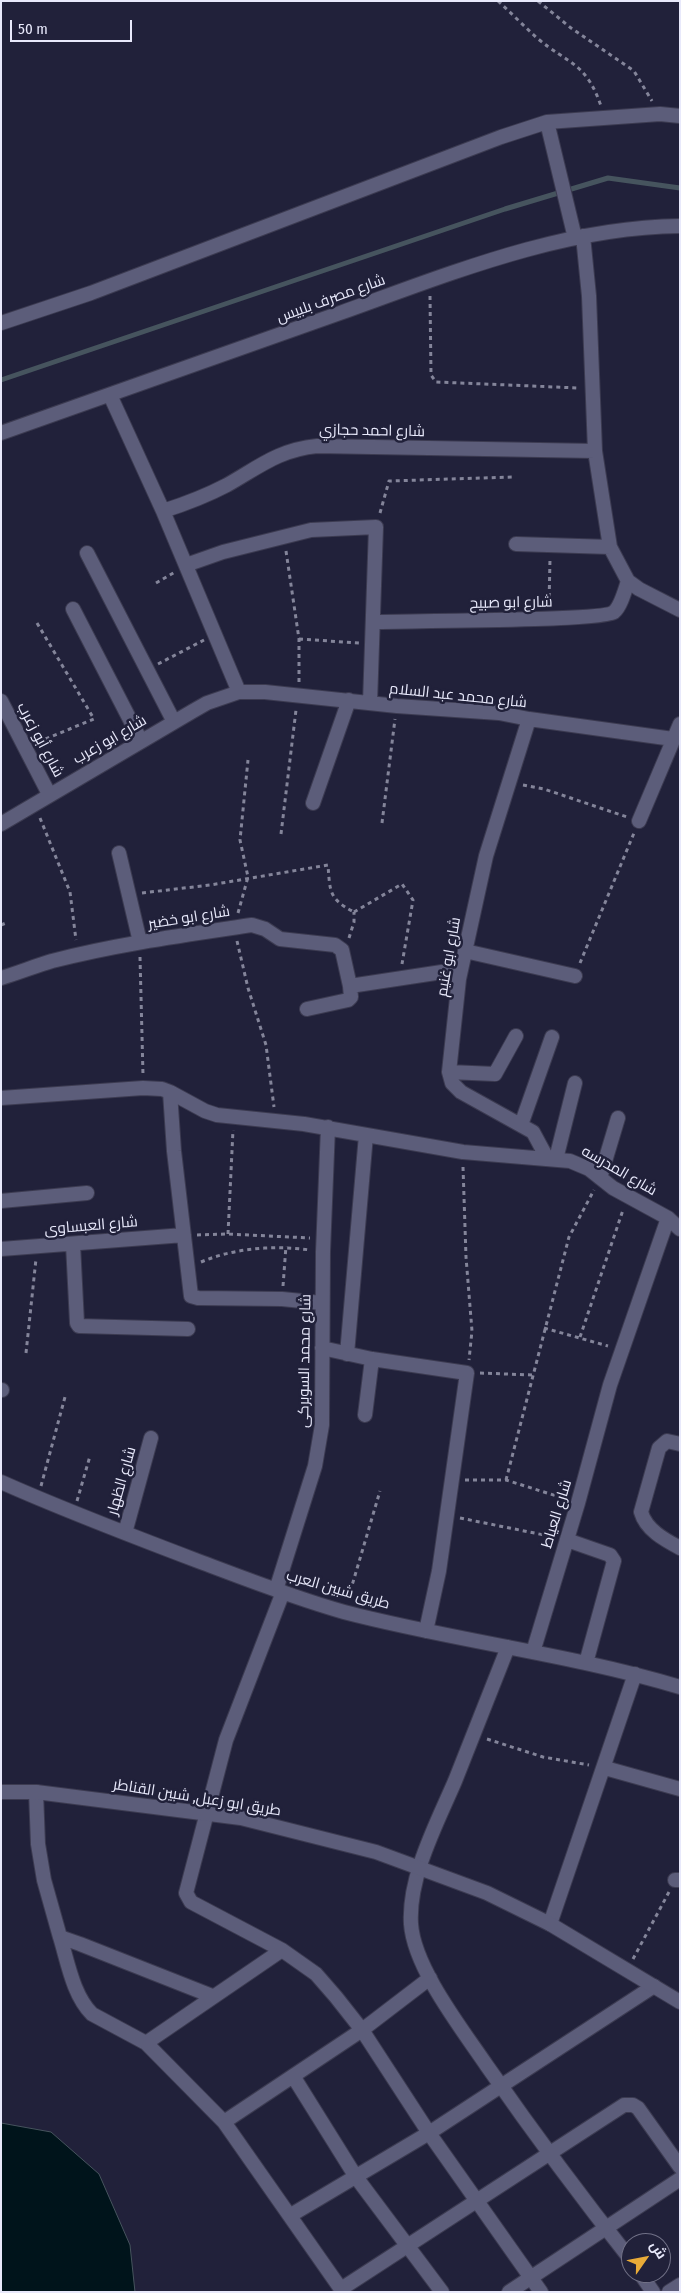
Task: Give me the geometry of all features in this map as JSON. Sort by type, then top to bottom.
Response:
[{"type":"street","points":[[1,323],[91,293],[500,137],[547,122],[660,114],[680,116]]},
{"type":"street","points":[[547,122],[569,216],[579,237],[588,296],[595,451],[610,547],[628,581],[639,589],[680,610]]},
{"type":"street","name":"شارع مصرف بلبيس","points":[[1,433],[430,281],[506,256],[579,237],[680,226]]},
{"type":"street","points":[[110,395],[163,511],[239,692]]},
{"type":"street","name":"شارع احمد حجازي","points":[[163,511],[196,500],[227,485],[271,458],[301,448],[317,446],[595,451]]},
{"type":"street","points":[[186,565],[222,552],[311,530],[376,527],[370,703]]},
{"type":"street","points":[[516,544],[610,547]]},
{"type":"street","points":[[87,553],[174,722]]},
{"type":"street","name":"شارع ابو صبيح","points":[[373,622],[549,618],[612,614],[617,609],[628,581]]},
{"type":"street","points":[[73,609],[141,741]]},
{"type":"street","name":"شارع ابو زعرب","points":[[1,824],[49,794],[207,703],[239,692]]},
{"type":"street","name":"شارع محمد عبد السلام","points":[[239,692],[298,694],[397,706],[499,714],[529,720],[673,739]]},
{"type":"street","points":[[313,803],[349,700]]},
{"type":"street","name":"شارع أبو زعرب","points":[[1,701],[49,794]]},
{"type":"street","name":"شارع ابو غنيم","points":[[449,1072],[459,979],[488,848],[529,720]]},
{"type":"street","points":[[640,821],[680,724]]},
{"type":"street","points":[[119,853],[140,942]]},
{"type":"street","name":"شارع ابو خضير","points":[[1,978],[52,961],[140,942],[259,926],[285,940],[338,946],[344,955]]},
{"type":"street","points":[[465,951],[576,976]]},
{"type":"street","points":[[344,955],[350,992]]},
{"type":"street","points":[[307,1009],[350,992],[400,977],[442,972],[459,979]]},
{"type":"street","points":[[516,1036],[495,1074],[449,1072],[452,1083],[461,1092],[533,1132],[552,1158]]},
{"type":"street","points":[[521,1125],[552,1037]]},
{"type":"street","points":[[552,1158],[575,1083]]},
{"type":"street","name":"شارع المدرسه","points":[[1,1098],[143,1088],[162,1089],[205,1111],[234,1117],[328,1127],[462,1152],[552,1158],[576,1163],[628,1196],[668,1218],[680,1229]]},
{"type":"street","points":[[170,1092],[186,1269],[192,1297],[282,1299],[322,1303]]},
{"type":"street","points":[[600,1178],[618,1118]]},
{"type":"street","name":"شارع محمد السوبركى","points":[[282,1950],[191,1902],[186,1893],[226,1740],[279,1591],[317,1452],[323,1404],[323,1245],[328,1127]]},
{"type":"street","points":[[348,1354],[366,1135]]},
{"type":"street","points":[[1,1201],[87,1193]]},
{"type":"street","name":"شارع العياط","points":[[533,1652],[578,1503],[610,1384],[668,1218]]},
{"type":"street","name":"شارع العبساوى","points":[[1,1249],[184,1235]]},
{"type":"street","points":[[73,1244],[77,1323],[81,1327],[188,1329]]},
{"type":"street","points":[[322,1348],[372,1359],[467,1373],[439,1571],[426,1630]]},
{"type":"street","points":[[365,1415],[372,1359]]},
{"type":"street","name":"شارع الظهار","points":[[125,1533],[151,1438]]},
{"type":"street","points":[[680,1444],[671,1441],[664,1442],[659,1448],[641,1512],[644,1521],[653,1531],[680,1548]]},
{"type":"street","name":"طريق شبين العرب","points":[[1,1482],[125,1533],[279,1591],[344,1612],[586,1663],[680,1687]]},
{"type":"street","points":[[567,1540],[610,1555],[614,1561],[586,1663]]},
{"type":"street","points":[[508,1647],[474,1735],[419,1866],[411,1923],[415,1947],[430,1978],[501,2085],[550,2154],[621,2248]]},
{"type":"street","points":[[550,1924],[605,1768],[635,1674]]},
{"type":"street","points":[[605,1768],[680,1789]]},
{"type":"street","name":"طريق ابو زعبل, شبين القناطر","points":[[1,1792],[36,1792],[206,1813],[249,1820],[321,1836],[376,1852],[419,1866],[487,1894],[550,1924],[679,2001]]},
{"type":"street","points":[[36,1792],[38,1844],[44,1880],[78,1994],[85,2007],[92,2014],[146,2043],[224,2122],[342,2290],[624,2105],[633,2105],[647,2119],[680,2167]]},
{"type":"street","points":[[60,1937],[212,1996]]},
{"type":"street","points":[[146,2043],[212,1996],[282,1950],[316,1974],[362,2030],[428,2134],[541,2292]]},
{"type":"street","points":[[224,2122],[362,2030],[430,1978]]},
{"type":"street","points":[[291,2215],[428,2134],[654,1986]]},
{"type":"street","points":[[293,2076],[356,2177],[442,2292]]},
{"type":"street","points":[[509,2292],[680,2179]]},
{"type":"street","points":[[669,2292],[680,2285]]},
{"type":"path","points":[[498,1],[538,38],[574,62],[587,76],[597,93],[606,118]]},
{"type":"path","points":[[538,1],[571,28],[634,71],[660,114]]},
{"type":"path","points":[[430,281],[430,375],[436,382],[592,389]]},
{"type":"path","points":[[376,527],[389,481],[512,477]]},
{"type":"path","points":[[281,834],[298,694],[300,639],[284,536]]},
{"type":"path","points":[[549,618],[550,545]]},
{"type":"path","points":[[156,583],[186,565]]},
{"type":"path","points":[[25,747],[94,719],[36,623]]},
{"type":"path","points":[[147,670],[215,634]]},
{"type":"path","points":[[300,639],[372,644]]},
{"type":"path","points":[[382,823],[397,706]]},
{"type":"path","points":[[248,760],[240,840],[248,877],[234,928],[248,988],[266,1044],[276,1120]]},
{"type":"path","points":[[508,781],[544,789],[640,821],[576,976]]},
{"type":"path","points":[[34,804],[70,892],[78,955]]},
{"type":"path","points":[[129,894],[210,885],[248,877],[328,865],[330,892],[339,904],[354,912]]},
{"type":"path","points":[[354,912],[402,884],[413,900],[400,977]]},
{"type":"path","points":[[344,955],[354,922],[354,912]]},
{"type":"path","points":[[1,925],[6,923]]},
{"type":"path","points":[[140,942],[143,1088]]},
{"type":"path","points":[[228,1234],[234,1117]]},
{"type":"path","points":[[462,1152],[466,1257],[472,1331],[467,1373],[532,1375]]},
{"type":"path","points":[[506,1480],[569,1237],[600,1178]]},
{"type":"path","points":[[580,1337],[628,1196]]},
{"type":"path","points":[[184,1235],[228,1234],[323,1245]]},
{"type":"path","points":[[186,1269],[220,1254],[286,1246],[323,1245]]},
{"type":"path","points":[[282,1299],[286,1246]]},
{"type":"path","points":[[26,1353],[37,1247]]},
{"type":"path","points":[[544,1328],[621,1350]]},
{"type":"path","points":[[38,1498],[65,1397]]},
{"type":"path","points":[[73,1513],[90,1456]]},
{"type":"path","points":[[452,1480],[506,1480],[578,1503]]},
{"type":"path","points":[[344,1612],[380,1491]]},
{"type":"path","points":[[447,1515],[567,1540]]},
{"type":"path","points":[[474,1735],[543,1757],[605,1768]]},
{"type":"path","points":[[627,1970],[678,1880]]},
{"type":"water","points":[[1,2123],[51,2132],[99,2174],[130,2245],[135,2292],[1,2292]]},
{"type":"waterway","points":[[1,380],[505,209],[608,178],[680,188]]}]
